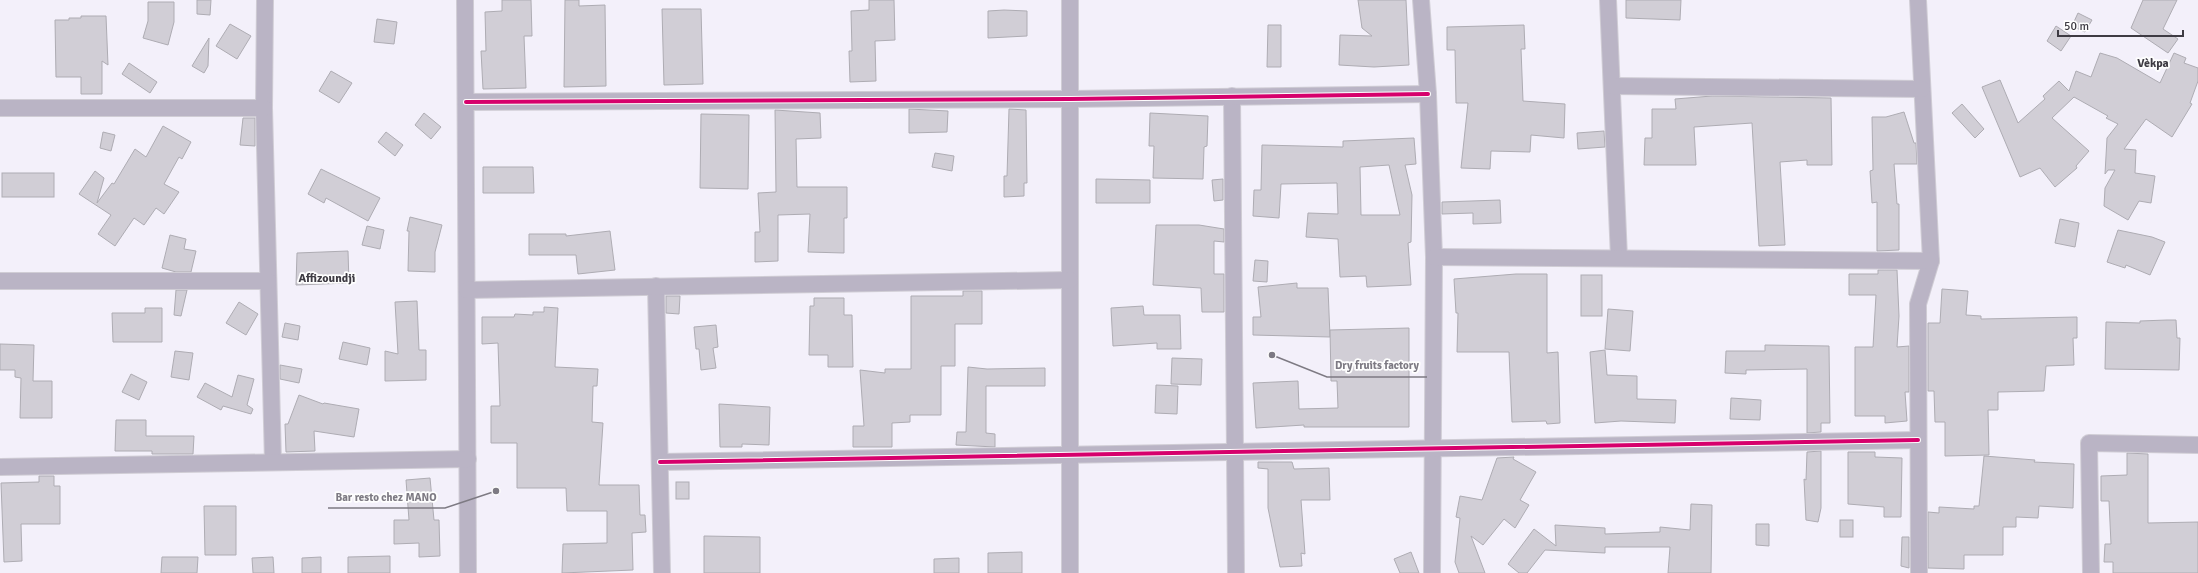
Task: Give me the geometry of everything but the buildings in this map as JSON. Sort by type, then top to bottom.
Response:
[{"type":"street","points":[[264,0],[264,108],[273,462]]},
{"type":"street","points":[[465,0],[468,573]]},
{"type":"street","points":[[1070,0],[1070,573]]},
{"type":"street","points":[[1421,0],[1428,94],[1434,257],[1432,573]]},
{"type":"street","points":[[1608,0],[1619,258]]},
{"type":"street","points":[[1918,0],[1931,261],[1918,304],[1919,573]]},
{"type":"street","points":[[1612,86],[1922,89]]},
{"type":"street","points":[[466,102],[1070,99],[1428,94]]},
{"type":"street","points":[[1232,96],[1236,573]]},
{"type":"street","points":[[0,108],[264,108]]},
{"type":"street","points":[[1434,257],[1931,261]]},
{"type":"street","points":[[467,290],[1070,280]]},
{"type":"street","points":[[0,281],[268,281]]},
{"type":"street","points":[[656,286],[662,573]]},
{"type":"street","points":[[660,462],[1069,458],[1234,452],[1918,440]]},
{"type":"street","points":[[2091,573],[2090,443],[2198,445]]},
{"type":"street","points":[[0,467],[468,459]]},
{"type":"cycle path","points":[[466,102],[1070,99],[1428,94]]},
{"type":"cycle path","points":[[660,462],[1131,455],[1918,440]]},
{"type":"place","name":"Dry fruits factory","points":[[1272,355]]},
{"type":"place","name":"Bar resto chez MANO","points":[[496,491]]},
{"type":"district","name":"Vèkpa","points":[[2153,63]]},
{"type":"district","name":"Affizoundji","points":[[327,278]]}]
